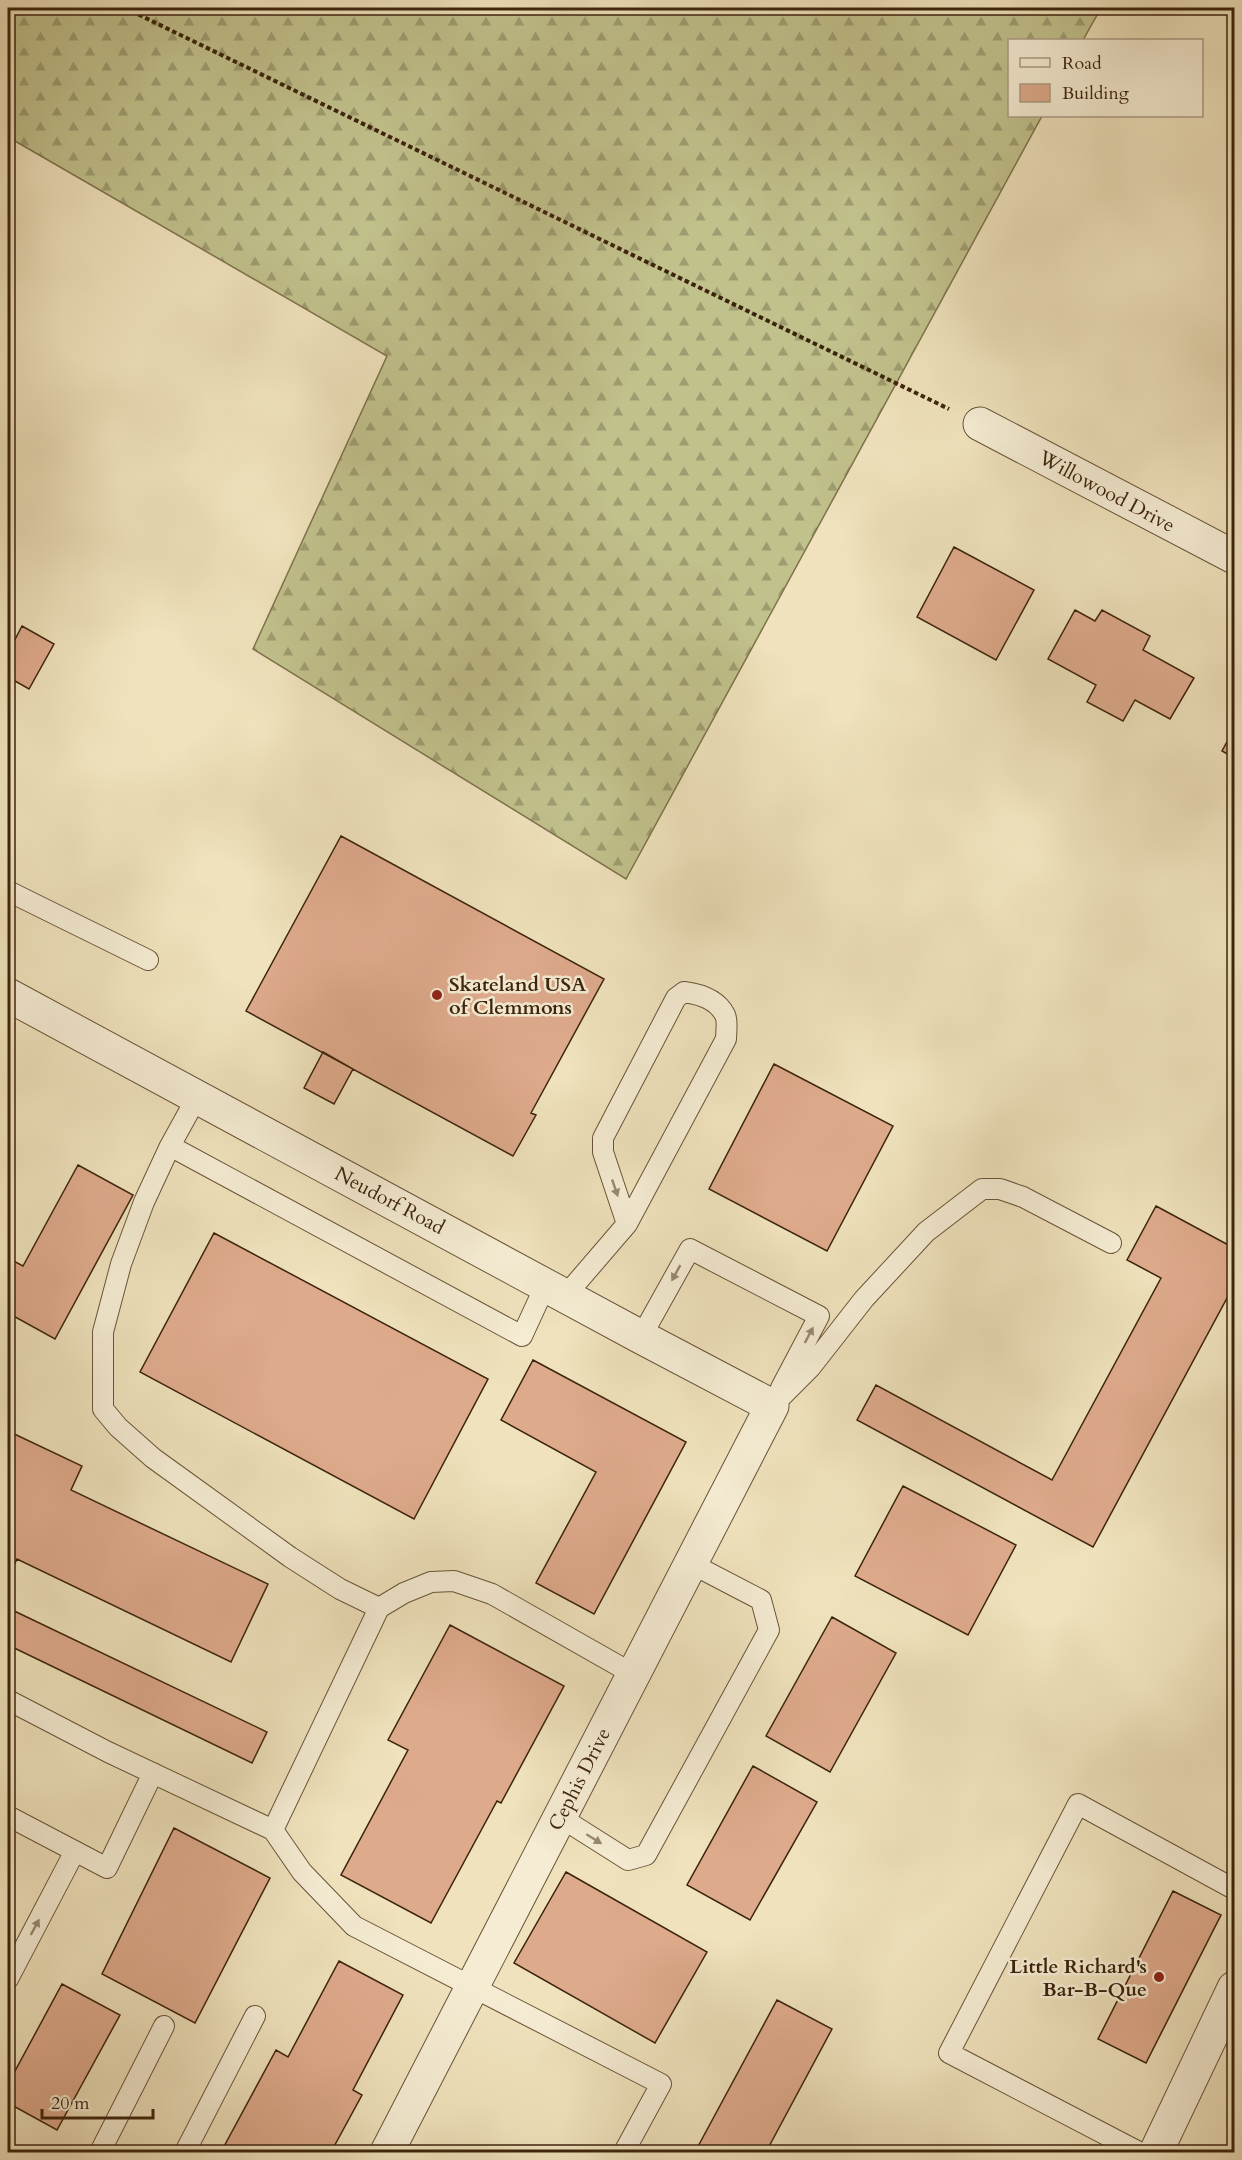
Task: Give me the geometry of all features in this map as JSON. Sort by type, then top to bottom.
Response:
[{"type":"street","name":"Willowood Drive","points":[[980,424],[1234,557]]},
{"type":"street","name":"Neudorf Road","points":[[8,995],[772,1406]]},
{"type":"street","name":"Cephis Drive","points":[[387,2152],[772,1406]]},
{"type":"street","points":[[1156,2152],[1234,1988]]},
{"type":"lane","points":[[8,891],[148,960]]},
{"type":"lane","points":[[170,1146],[522,1336],[556,1290],[627,1224],[726,1039],[726,1016],[716,1004],[701,994],[684,992],[676,998],[603,1138],[603,1152],[627,1224]]},
{"type":"lane","points":[[197,1097],[170,1146],[144,1202],[121,1264],[103,1332],[103,1409],[135,1443],[189,1485],[298,1562],[340,1589],[379,1608]]},
{"type":"lane","points":[[772,1406],[810,1368],[864,1299],[926,1232],[982,1189],[1000,1189],[1023,1197],[1111,1243]]},
{"type":"lane","points":[[641,1337],[690,1249],[819,1316],[772,1406]]},
{"type":"lane","points":[[560,1817],[628,1860],[646,1855],[769,1630],[761,1600],[690,1563]]},
{"type":"lane","points":[[273,1830],[379,1608],[404,1593],[431,1582],[454,1581],[492,1594],[633,1674]]},
{"type":"lane","points":[[8,1700],[273,1830],[302,1872],[354,1926],[662,2084],[624,2152]]},
{"type":"lane","points":[[8,1816],[107,1868],[153,1773]]},
{"type":"lane","points":[[1139,2152],[949,2053],[1078,1804],[1234,1888]]},
{"type":"lane","points":[[8,1979],[75,1851]]},
{"type":"lane","points":[[185,2152],[255,2016]]},
{"type":"lane","points":[[100,2152],[164,2026]]},
{"type":"path","points":[[124,8],[980,424]]},
{"type":"green space","points":[[8,8],[1101,8],[1084,39],[1008,39],[1008,117],[1041,117],[626,879],[253,649],[387,356],[8,137]]},
{"type":"building","points":[[954,547],[1034,590],[996,660],[917,617]]},
{"type":"building","points":[[1075,610],[1095,621],[1102,610],[1150,636],[1143,650],[1194,678],[1170,719],[1135,700],[1123,721],[1087,702],[1096,685],[1048,659]]},
{"type":"building","points":[[22,626],[54,644],[29,689],[8,677],[8,653]]},
{"type":"building","points":[[1234,729],[1234,758],[1222,751]]},
{"type":"building","points":[[341,836],[604,979],[531,1113],[536,1115],[513,1156],[246,1011]]},
{"type":"building","points":[[323,1052],[353,1069],[334,1104],[304,1088]]},
{"type":"building","points":[[774,1064],[893,1126],[827,1251],[709,1189]]},
{"type":"building","points":[[78,1165],[133,1195],[55,1339],[8,1313],[8,1303],[13,1293],[8,1290],[8,1258],[23,1266]]},
{"type":"building","points":[[1156,1206],[1234,1248],[1234,1285],[1093,1547],[857,1420],[876,1385],[1052,1480],[1161,1278],[1127,1260]]},
{"type":"building","points":[[214,1233],[488,1379],[414,1519],[140,1372]]},
{"type":"building","points":[[533,1360],[686,1442],[594,1614],[536,1583],[596,1472],[501,1420]]},
{"type":"building","points":[[8,1431],[82,1466],[71,1490],[268,1584],[231,1662],[17,1559],[8,1578]]},
{"type":"building","points":[[903,1486],[1016,1545],[968,1635],[855,1576]]},
{"type":"building","points":[[8,1608],[267,1732],[252,1763],[8,1645]]},
{"type":"building","points":[[832,1617],[896,1653],[830,1772],[766,1736]]},
{"type":"building","points":[[450,1625],[564,1686],[501,1803],[497,1801],[431,1923],[341,1875],[408,1750],[388,1740]]},
{"type":"building","points":[[753,1766],[817,1802],[750,1920],[687,1885]]},
{"type":"building","points":[[174,1828],[270,1878],[195,2023],[102,1974]]},
{"type":"building","points":[[566,1872],[707,1952],[655,2043],[514,1963]]},
{"type":"building","name":"Little Richard's Bar-B-Que","points":[[1173,1891],[1221,1915],[1146,2063],[1098,2039]]},
{"type":"building","points":[[339,1961],[403,1995],[353,2090],[362,2095],[331,2152],[221,2152],[276,2050],[288,2057]]},
{"type":"building","points":[[62,1984],[120,2015],[57,2130],[8,2103],[8,2084]]},
{"type":"building","points":[[777,2000],[832,2029],[766,2152],[695,2152]]},
{"type":"place","name":"Skateland USA of Clemmons","points":[[437,995]]},
{"type":"place","name":"Little Richard's Bar-B-Que","points":[[1159,1977]]}]
